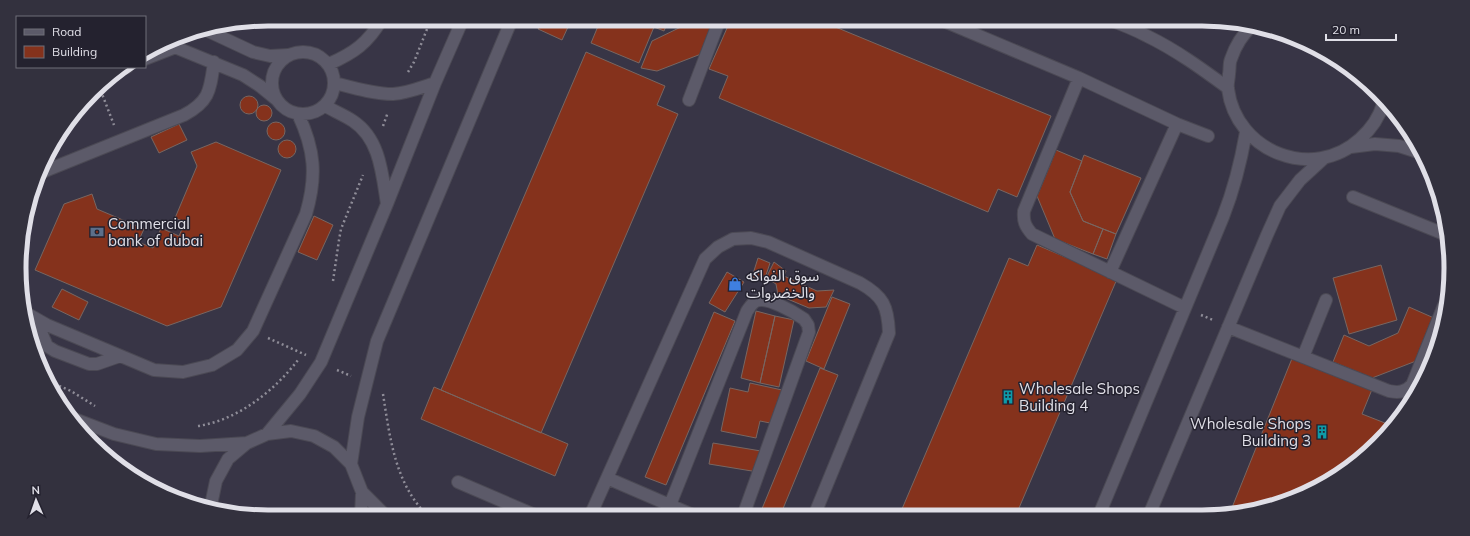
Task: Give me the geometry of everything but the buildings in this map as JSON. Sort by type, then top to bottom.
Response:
[{"type":"street","points":[[329,64],[347,56],[362,45],[378,26]]},
{"type":"street","points":[[267,434],[300,394],[320,362],[460,26]]},
{"type":"street","points":[[351,464],[358,417],[377,341],[509,26]]},
{"type":"street","points":[[689,100],[717,26]]},
{"type":"street","points":[[956,26],[1079,78],[1177,124],[1208,136]]},
{"type":"street","points":[[1124,26],[1147,35],[1175,51],[1202,68],[1228,88]]},
{"type":"street","points":[[1247,31],[1244,33],[1231,59],[1228,88],[1234,111],[1246,132],[1262,146],[1282,156],[1303,160],[1324,158],[1351,147],[1375,144],[1399,146],[1414,151]]},
{"type":"street","points":[[172,46],[243,75],[260,86],[289,111],[298,114],[308,114],[317,111],[325,106],[332,96],[335,83],[334,73],[329,64],[320,56],[310,52],[270,56],[253,52],[217,32]]},
{"type":"street","points":[[276,99],[272,89],[274,70],[280,61],[288,55]]},
{"type":"street","points":[[46,170],[195,109],[204,101],[210,90],[214,62]]},
{"type":"street","points":[[1079,78],[1024,210],[1024,220],[1027,228],[1032,234],[1185,308]]},
{"type":"street","points":[[335,83],[379,93],[395,94],[435,83]]},
{"type":"street","points":[[325,106],[353,121],[366,132],[375,146],[380,163],[387,204]]},
{"type":"street","points":[[1351,147],[1370,130],[1382,106]]},
{"type":"street","points":[[31,315],[46,325],[154,370],[183,372],[212,365],[237,350],[253,331],[306,214],[311,198],[314,180],[314,163],[306,130],[298,114]]},
{"type":"street","points":[[1110,272],[1177,124]]},
{"type":"street","points":[[1101,510],[1224,217],[1234,189],[1246,132]]},
{"type":"street","points":[[1151,510],[1280,206],[1300,180],[1324,158]]},
{"type":"street","points":[[1353,198],[1441,233]]},
{"type":"street","points":[[593,510],[705,259],[718,246],[733,239],[751,238],[768,242],[873,290],[883,303],[888,318],[889,333],[816,510]]},
{"type":"street","points":[[670,505],[747,311],[751,305],[757,301],[764,300],[804,319],[808,325],[808,332],[745,510]]},
{"type":"street","points":[[1304,357],[1326,300]]},
{"type":"street","points":[[31,315],[47,346],[55,351],[89,364],[97,364],[120,356]]},
{"type":"street","points":[[1228,327],[1389,391],[1398,392],[1406,391],[1416,378],[1438,321]]},
{"type":"street","points":[[81,421],[114,434],[156,444],[200,446],[247,443]]},
{"type":"street","points":[[212,503],[216,481],[228,459],[247,443],[267,434],[291,431],[314,436],[334,447],[351,464],[362,492],[380,510]]},
{"type":"street","points":[[607,478],[681,510]]},
{"type":"street","points":[[458,482],[523,510]]},
{"type":"street","points":[[361,510],[362,492]]},
{"type":"path","points":[[101,93],[120,141]]},
{"type":"path","points":[[1185,308],[1228,327]]},
{"type":"path","points":[[383,390],[390,443],[398,468],[409,491],[424,510]]},
{"type":"shaded area","name":"سوق الفواكه والخضروات","points":[[268,26],[1202,26],[1234,28],[1265,34],[1295,44],[1323,58],[1349,76],[1362,86],[1384,108],[1412,147],[1426,175],[1436,205],[1442,236],[1444,268],[1442,300],[1436,331],[1426,361],[1412,389],[1384,428],[1362,450],[1323,478],[1295,492],[1265,502],[1234,508],[1202,510],[268,510],[236,508],[205,502],[175,492],[147,478],[121,460],[108,450],[86,428],[58,389],[44,361],[34,331],[28,300],[26,268],[28,236],[34,205],[44,175],[58,147],[86,108],[108,86],[133,68],[146,68],[146,59],[175,44],[205,34],[236,28]]},
{"type":"place","name":"Commercial bank of dubai","points":[[97,232]]},
{"type":"place","name":"سوق الفواكه والخضروات","points":[[735,284]]},
{"type":"place","name":"Wholesale Shops Building 4","points":[[1008,397]]},
{"type":"place","name":"Wholesale Shops Building 3","points":[[1322,432]]}]
